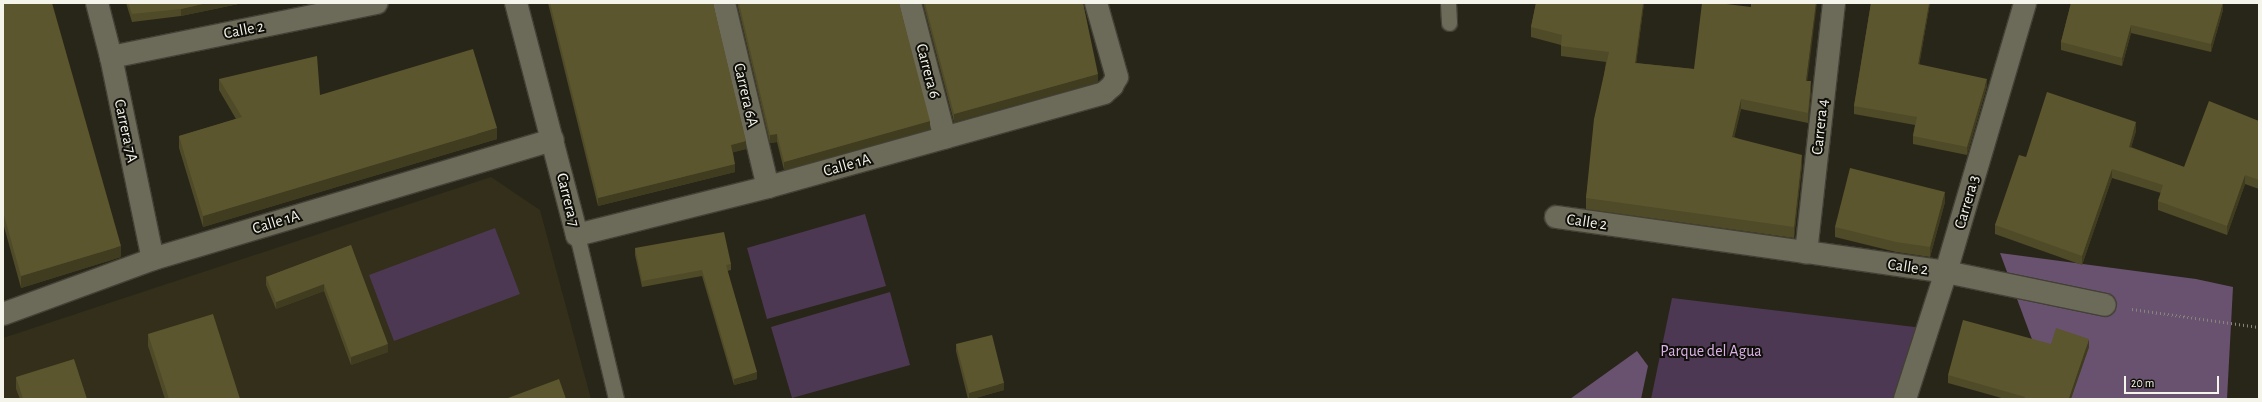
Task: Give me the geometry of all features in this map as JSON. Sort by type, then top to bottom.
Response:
[{"type":"street","name":"Carrera 7A","points":[[97,3],[111,57],[153,259]]},
{"type":"street","name":"Calle 2","points":[[111,57],[377,3]]},
{"type":"street","name":"Carrera 7","points":[[516,3],[577,235]]},
{"type":"street","name":"Carrera 6A","points":[[724,3],[768,187]]},
{"type":"street","name":"Carrera 6","points":[[910,3],[945,138]]},
{"type":"street","name":"Calle 1A","points":[[577,235],[768,187],[1104,93],[1112,86],[1117,77],[1096,3]]},
{"type":"street","name":"Carrera 4","points":[[1806,252],[1834,3]]},
{"type":"street","name":"Carrera 3","points":[[1905,399],[1946,272],[2025,3]]},
{"type":"street","name":"Calle 1A","points":[[3,314],[153,259],[552,140]]},
{"type":"street","name":"Calle 2","points":[[1556,218],[1946,272],[2105,305]]},
{"type":"lane","points":[[1448,3],[1449,23]]},
{"type":"lane","name":"Carrera 7","points":[[577,235],[616,399]]},
{"type":"path","points":[[2105,305],[2259,327]]},
{"type":"shaded area","points":[[491,177],[540,210],[591,399],[3,399],[3,338]]},
{"type":"shaded area","points":[[2000,253],[2196,279],[2233,287],[2227,399],[2069,399],[2047,380]]},
{"type":"shaded area","points":[[1637,351],[1648,366],[1641,399],[1570,399]]},
{"type":"green space","points":[[865,214],[886,286],[767,319],[747,248]]},
{"type":"green space","points":[[495,228],[520,294],[394,341],[369,275]]},
{"type":"green space","points":[[890,292],[910,365],[792,398],[771,327]]},
{"type":"green space","name":"Parque del Agua","points":[[1672,298],[1923,328],[1898,399],[1651,399]]},
{"type":"building","points":[[3,3],[52,3],[121,246],[21,276],[3,212]]},
{"type":"building","points":[[128,3],[207,3],[181,9],[132,14]]},
{"type":"building","points":[[550,3],[713,3],[746,141],[731,145],[735,164],[598,198]]},
{"type":"building","points":[[739,3],[899,3],[930,121],[784,162],[777,134],[770,135]]},
{"type":"building","points":[[925,3],[1083,3],[1098,74],[954,114]]},
{"type":"building","points":[[1536,3],[1643,3],[1635,63],[1694,69],[1702,3],[1718,3],[1751,7],[1751,3],[1816,3],[1806,81],[1811,81],[1808,113],[1741,99],[1732,137],[1802,155],[1794,227],[1586,198],[1594,119],[1609,52],[1561,46],[1562,35],[1531,27]]},
{"type":"building","points":[[1871,3],[1929,3],[1918,64],[1987,79],[1967,147],[1913,136],[1917,117],[1854,106]]},
{"type":"building","points":[[2071,3],[2223,3],[2211,44],[2131,25],[2122,58],[2061,42]]},
{"type":"building","points":[[473,49],[497,128],[203,216],[179,136],[242,117],[219,79],[317,56],[320,95]]},
{"type":"building","points":[[2047,92],[2136,122],[2129,147],[2184,167],[2209,101],[2259,121],[2259,180],[2245,175],[2227,226],[2158,201],[2163,185],[2112,169],[2082,256],[1995,225],[2019,155],[2026,157]]},
{"type":"building","points":[[1850,168],[1945,192],[1930,247],[1896,242],[1835,227]]},
{"type":"building","points":[[724,232],[731,264],[726,265],[757,372],[734,379],[702,270],[642,281],[635,248]]},
{"type":"building","points":[[351,245],[388,344],[351,357],[324,284],[276,302],[266,277]]},
{"type":"building","points":[[213,314],[240,399],[169,399],[148,334]]},
{"type":"building","points":[[1963,320],[2051,344],[2056,328],[2089,339],[2069,398],[2073,399],[2024,399],[2025,397],[1948,375]]},
{"type":"building","points":[[992,335],[1004,383],[969,393],[956,344]]},
{"type":"building","points":[[74,359],[87,399],[23,399],[16,377]]},
{"type":"building","points":[[559,379],[566,399],[505,399]]}]
